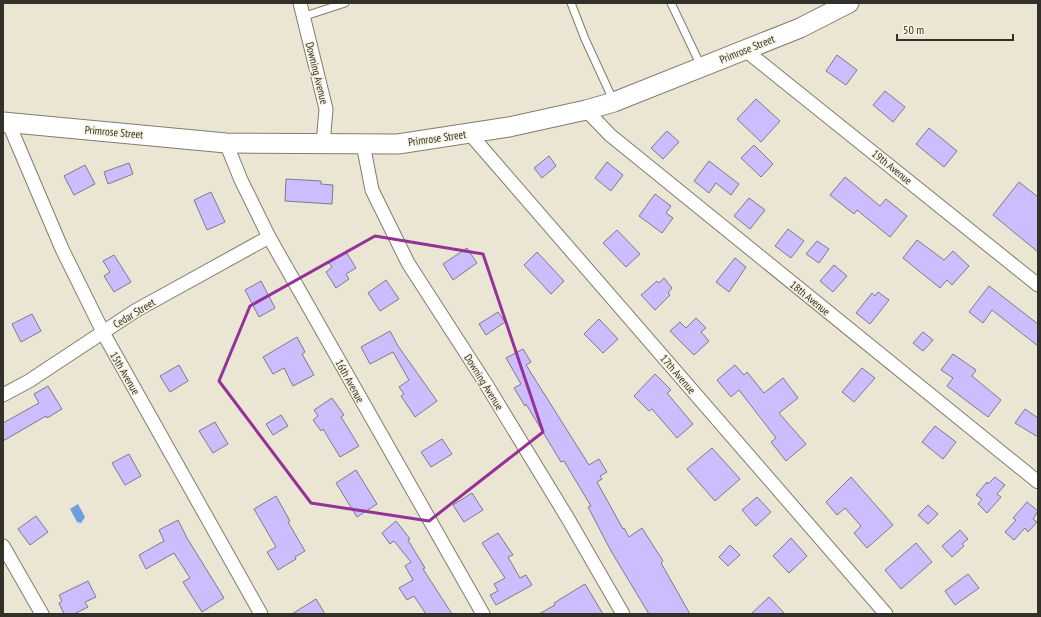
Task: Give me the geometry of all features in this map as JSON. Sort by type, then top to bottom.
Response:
[{"type":"main road","name":"Primrose Street","points":[[5,122],[226,143],[398,144],[470,134],[546,120],[614,102],[800,28],[829,7],[849,3]]},
{"type":"street","name":"Downing Avenue","points":[[300,3],[302,17],[326,109],[323,144]]},
{"type":"street","name":"19th Avenue","points":[[745,50],[1038,285]]},
{"type":"street","name":"18th Avenue","points":[[586,110],[610,135],[1038,482]]},
{"type":"street","name":"15th Avenue","points":[[5,122],[62,248],[103,333],[261,614]]},
{"type":"street","name":"17th Avenue","points":[[470,134],[886,614]]},
{"type":"street","name":"16th Avenue","points":[[226,143],[241,180],[269,237],[383,440],[468,584],[483,614]]},
{"type":"street","name":"Downing Avenue","points":[[363,144],[372,190],[408,262],[490,391],[623,614]]},
{"type":"street","name":"Cedar Street","points":[[3,395],[29,381],[135,312],[269,237]]},
{"type":"street","points":[[3,546],[42,614]]},
{"type":"lane","points":[[302,17],[336,4],[345,3]]},
{"type":"lane","points":[[570,3],[614,102]]},
{"type":"lane","points":[[671,3],[701,67]]},
{"type":"highlighted area","points":[[375,236],[483,254],[543,432],[429,521],[311,503],[219,381],[250,306]]},
{"type":"water","points":[[78,504],[85,517],[81,523],[77,522],[70,509]]},
{"type":"building","points":[[837,55],[857,70],[846,85],[826,71]]},
{"type":"building","points":[[885,91],[905,107],[893,122],[873,105]]},
{"type":"building","points":[[756,99],[780,121],[761,142],[737,119]]},
{"type":"building","points":[[929,128],[957,151],[944,167],[916,144]]},
{"type":"building","points":[[667,131],[679,142],[663,159],[651,148]]},
{"type":"building","points":[[754,145],[773,164],[761,177],[741,158]]},
{"type":"building","points":[[549,156],[556,166],[542,178],[534,168]]},
{"type":"building","points":[[709,161],[739,184],[731,195],[716,183],[709,193],[694,181]]},
{"type":"building","points":[[607,162],[623,175],[611,191],[595,178]]},
{"type":"building","points":[[129,163],[133,174],[108,184],[104,172]]},
{"type":"building","points":[[85,165],[95,184],[74,195],[64,176]]},
{"type":"building","points":[[845,177],[880,206],[886,199],[907,216],[890,237],[857,210],[854,214],[830,195]]},
{"type":"building","points":[[286,179],[321,181],[321,184],[333,185],[332,204],[285,201]]},
{"type":"building","points":[[1019,182],[1038,197],[1038,252],[993,215]]},
{"type":"building","points":[[211,192],[225,222],[207,230],[194,200]]},
{"type":"building","points":[[655,194],[671,206],[666,213],[673,218],[662,233],[639,216]]},
{"type":"building","points":[[749,198],[765,210],[750,229],[734,216]]},
{"type":"building","points":[[788,229],[804,241],[791,258],[775,246]]},
{"type":"building","points":[[617,230],[640,254],[626,267],[603,243]]},
{"type":"building","points":[[917,240],[944,260],[953,251],[969,266],[952,285],[947,280],[940,288],[903,258]]},
{"type":"building","points":[[817,241],[829,249],[819,263],[806,254]]},
{"type":"building","points":[[467,248],[477,263],[453,280],[443,264]]},
{"type":"building","points":[[346,252],[356,268],[346,274],[349,279],[336,288],[326,272],[332,267],[329,263]]},
{"type":"building","points":[[537,252],[564,281],[551,294],[524,265]]},
{"type":"building","points":[[114,255],[131,282],[114,292],[104,276],[110,272],[103,261]]},
{"type":"building","points":[[735,258],[746,267],[729,292],[716,282]]},
{"type":"building","points":[[834,265],[847,276],[833,292],[820,281]]},
{"type":"building","points":[[664,278],[672,288],[668,293],[670,295],[655,310],[641,295],[657,281],[659,283]]},
{"type":"building","points":[[386,280],[399,299],[380,311],[368,293]]},
{"type":"building","points":[[261,281],[275,308],[259,317],[245,290]]},
{"type":"building","points":[[989,286],[1038,324],[1038,346],[992,310],[983,323],[969,312]]},
{"type":"building","points":[[878,292],[889,300],[870,324],[856,313],[872,293],[875,296]]},
{"type":"building","points":[[498,312],[505,322],[486,335],[479,324]]},
{"type":"building","points":[[32,314],[41,331],[21,342],[12,324]]},
{"type":"building","points":[[696,318],[706,328],[701,332],[709,341],[694,355],[670,331],[680,322],[686,328]]},
{"type":"building","points":[[599,319],[618,339],[603,353],[584,334]]},
{"type":"building","points":[[390,331],[398,346],[437,401],[415,417],[401,396],[404,394],[399,387],[409,380],[393,352],[370,364],[361,347]]},
{"type":"building","points":[[923,332],[933,340],[923,351],[913,343]]},
{"type":"building","points":[[297,337],[305,352],[302,354],[314,375],[293,386],[284,368],[273,374],[263,357]]},
{"type":"building","points":[[523,349],[531,362],[526,365],[589,465],[599,459],[607,472],[600,476],[602,479],[597,482],[623,529],[624,528],[629,537],[642,528],[663,561],[661,563],[690,614],[649,614],[611,551],[588,507],[591,506],[564,461],[561,462],[526,404],[525,406],[514,388],[521,384],[506,358]]},
{"type":"building","points":[[953,354],[976,370],[972,376],[1001,400],[988,417],[947,386],[953,378],[941,370]]},
{"type":"building","points":[[179,365],[188,381],[170,392],[160,376]]},
{"type":"building","points":[[735,365],[744,375],[747,372],[764,393],[783,378],[798,398],[779,413],[806,444],[786,461],[771,442],[776,438],[739,390],[731,397],[717,380]]},
{"type":"building","points":[[862,368],[875,378],[854,402],[842,392]]},
{"type":"building","points":[[655,374],[671,390],[667,393],[693,424],[677,438],[652,409],[649,411],[634,396]]},
{"type":"building","points":[[48,386],[62,409],[47,418],[46,416],[3,441],[3,423],[39,403],[34,394]]},
{"type":"building","points":[[332,398],[344,415],[341,417],[359,446],[340,457],[323,429],[321,431],[313,420],[318,416],[314,410]]},
{"type":"building","points":[[1025,409],[1038,418],[1038,437],[1015,423]]},
{"type":"building","points":[[281,415],[288,426],[273,435],[266,424]]},
{"type":"building","points":[[215,422],[228,444],[213,453],[199,431]]},
{"type":"building","points":[[935,426],[956,442],[943,459],[922,442]]},
{"type":"building","points":[[442,439],[452,454],[431,467],[421,452]]},
{"type":"building","points":[[712,448],[740,479],[715,501],[687,469]]},
{"type":"building","points":[[129,454],[141,476],[125,485],[112,463]]},
{"type":"building","points":[[356,470],[377,504],[357,517],[336,483]]},
{"type":"building","points":[[851,477],[893,525],[867,548],[854,533],[861,526],[845,508],[837,515],[826,502]]},
{"type":"building","points":[[995,477],[1005,485],[997,494],[1001,497],[987,513],[978,504],[982,499],[976,495],[987,482],[988,484]]},
{"type":"building","points":[[472,493],[483,510],[464,522],[453,505]]},
{"type":"building","points":[[276,496],[290,521],[288,522],[305,551],[295,557],[296,559],[278,570],[267,552],[276,547],[254,509]]},
{"type":"building","points":[[757,497],[771,512],[756,526],[742,510]]},
{"type":"building","points":[[1027,502],[1038,511],[1033,519],[1037,522],[1028,532],[1025,528],[1014,540],[1005,532],[1016,520],[1013,518]]},
{"type":"building","points":[[928,505],[938,514],[928,524],[918,515]]},
{"type":"building","points":[[36,516],[48,532],[30,545],[18,529]]},
{"type":"building","points":[[178,520],[187,538],[224,598],[202,612],[183,582],[190,578],[174,553],[146,569],[139,555],[164,541],[159,530]]},
{"type":"building","points":[[396,521],[410,539],[408,540],[425,568],[423,569],[452,614],[426,614],[414,596],[407,600],[399,588],[413,580],[405,566],[411,562],[394,541],[390,544],[382,533]]},
{"type":"building","points":[[960,530],[968,539],[962,544],[964,546],[952,557],[942,546]]},
{"type":"building","points":[[498,533],[513,555],[508,557],[520,578],[526,575],[532,585],[496,605],[490,595],[498,591],[494,584],[505,578],[482,543]]},
{"type":"building","points":[[791,538],[807,556],[789,573],[773,556]]},
{"type":"building","points":[[916,543],[932,562],[901,589],[885,570]]},
{"type":"building","points":[[730,545],[740,555],[728,566],[719,557]]},
{"type":"building","points":[[968,574],[979,588],[955,605],[945,591]]},
{"type":"building","points":[[88,581],[96,597],[85,602],[88,607],[74,614],[64,614],[59,603],[62,601],[59,595]]},
{"type":"building","points":[[585,584],[603,614],[539,614],[555,605],[554,603]]},
{"type":"building","points":[[769,597],[785,614],[751,614]]},
{"type":"building","points":[[316,599],[325,614],[292,614]]}]
